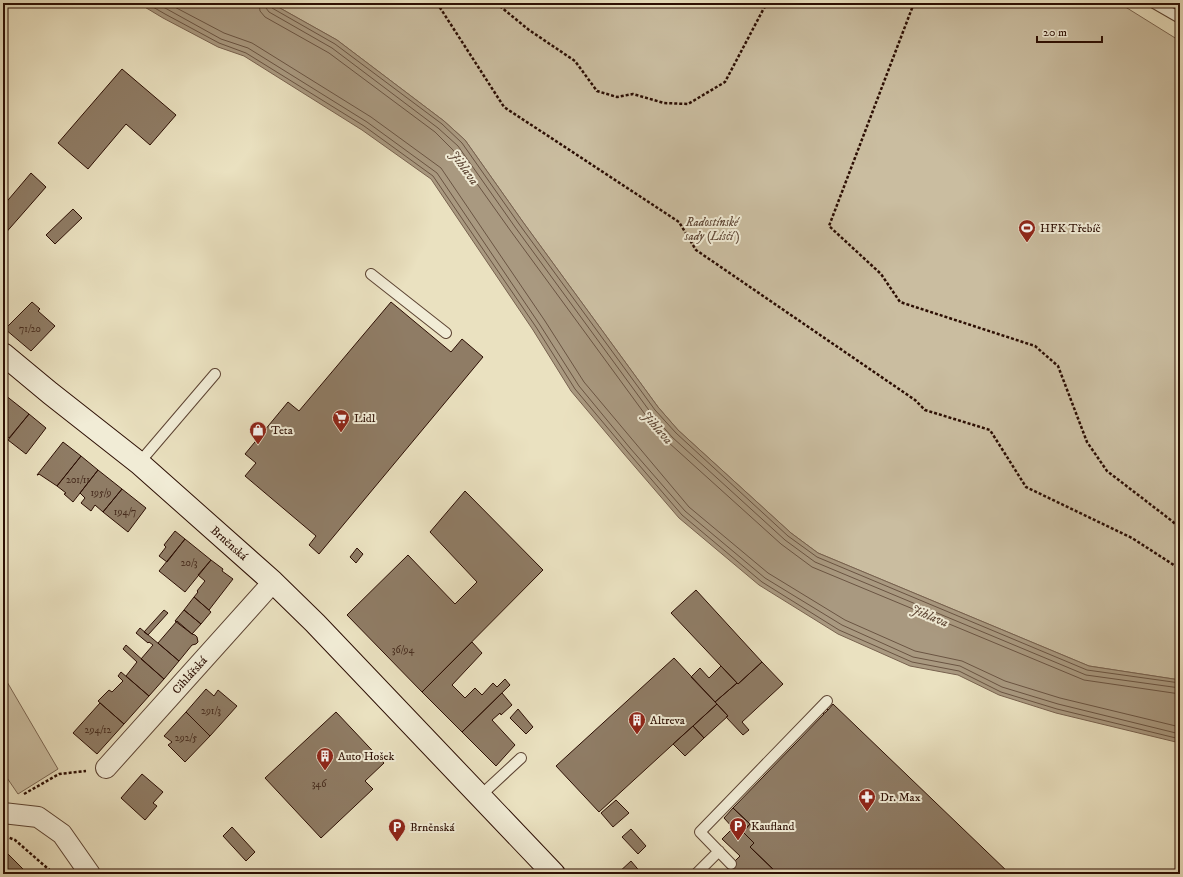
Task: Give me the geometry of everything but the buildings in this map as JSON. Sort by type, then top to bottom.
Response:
[{"type":"street","name":"Brněnská","points":[[3,354],[139,463],[273,582],[315,623],[554,874]]},
{"type":"street","name":"Cihlářská","points":[[106,768],[273,582]]},
{"type":"street","points":[[3,813],[38,817],[62,834],[90,874]]},
{"type":"lane","points":[[1154,3],[1180,18]]},
{"type":"lane","points":[[371,274],[446,333]]},
{"type":"lane","points":[[139,463],[215,374]]},
{"type":"lane","points":[[732,864],[700,832],[827,701]]},
{"type":"lane","points":[[480,796],[521,758]]},
{"type":"lane","points":[[696,874],[718,851]]},
{"type":"path","points":[[437,3],[504,107],[679,222],[696,250],[915,400],[924,410],[990,430],[1026,487],[1132,538],[1180,569]]},
{"type":"path","points":[[496,3],[529,30],[575,61],[597,91],[617,97],[633,94],[664,103],[688,104],[725,82],[764,8],[769,3]]},
{"type":"path","points":[[914,3],[829,226],[881,274],[900,302],[1034,346],[1058,366],[1087,442],[1107,471],[1180,528]]},
{"type":"path","points":[[21,796],[59,774],[106,768]]},
{"type":"path","points":[[3,835],[15,840],[54,874]]},
{"type":"green space","name":"Radostínské sady (Lísčí)","points":[[271,3],[1119,3],[1180,41],[1180,680],[1089,666],[818,553],[791,533],[678,430],[658,407],[465,140],[444,121],[337,40]]},
{"type":"green space","points":[[3,675],[58,769],[18,794],[3,772]]},
{"type":"water","name":"Jihlava","points":[[138,3],[271,3],[337,40],[444,121],[465,140],[658,407],[678,430],[791,533],[818,553],[1089,666],[1180,680],[1180,743],[1056,713],[999,695],[958,675],[910,666],[838,634],[759,585],[679,518],[571,391],[533,330],[431,179],[362,130],[244,56],[218,47]]},
{"type":"place","name":"HFK Třebíč","points":[[1027,243]]},
{"type":"place","name":"Lidl","points":[[341,433]]},
{"type":"place","name":"Teta","points":[[258,445]]},
{"type":"place","name":"Altreva","points":[[637,735]]},
{"type":"place","name":"Auto Hošek","points":[[325,771]]},
{"type":"place","name":"Dr. Max","points":[[867,812]]},
{"type":"place","name":"Kaufland","points":[[738,841]]},
{"type":"place","name":"Brněnská","points":[[397,842]]}]
